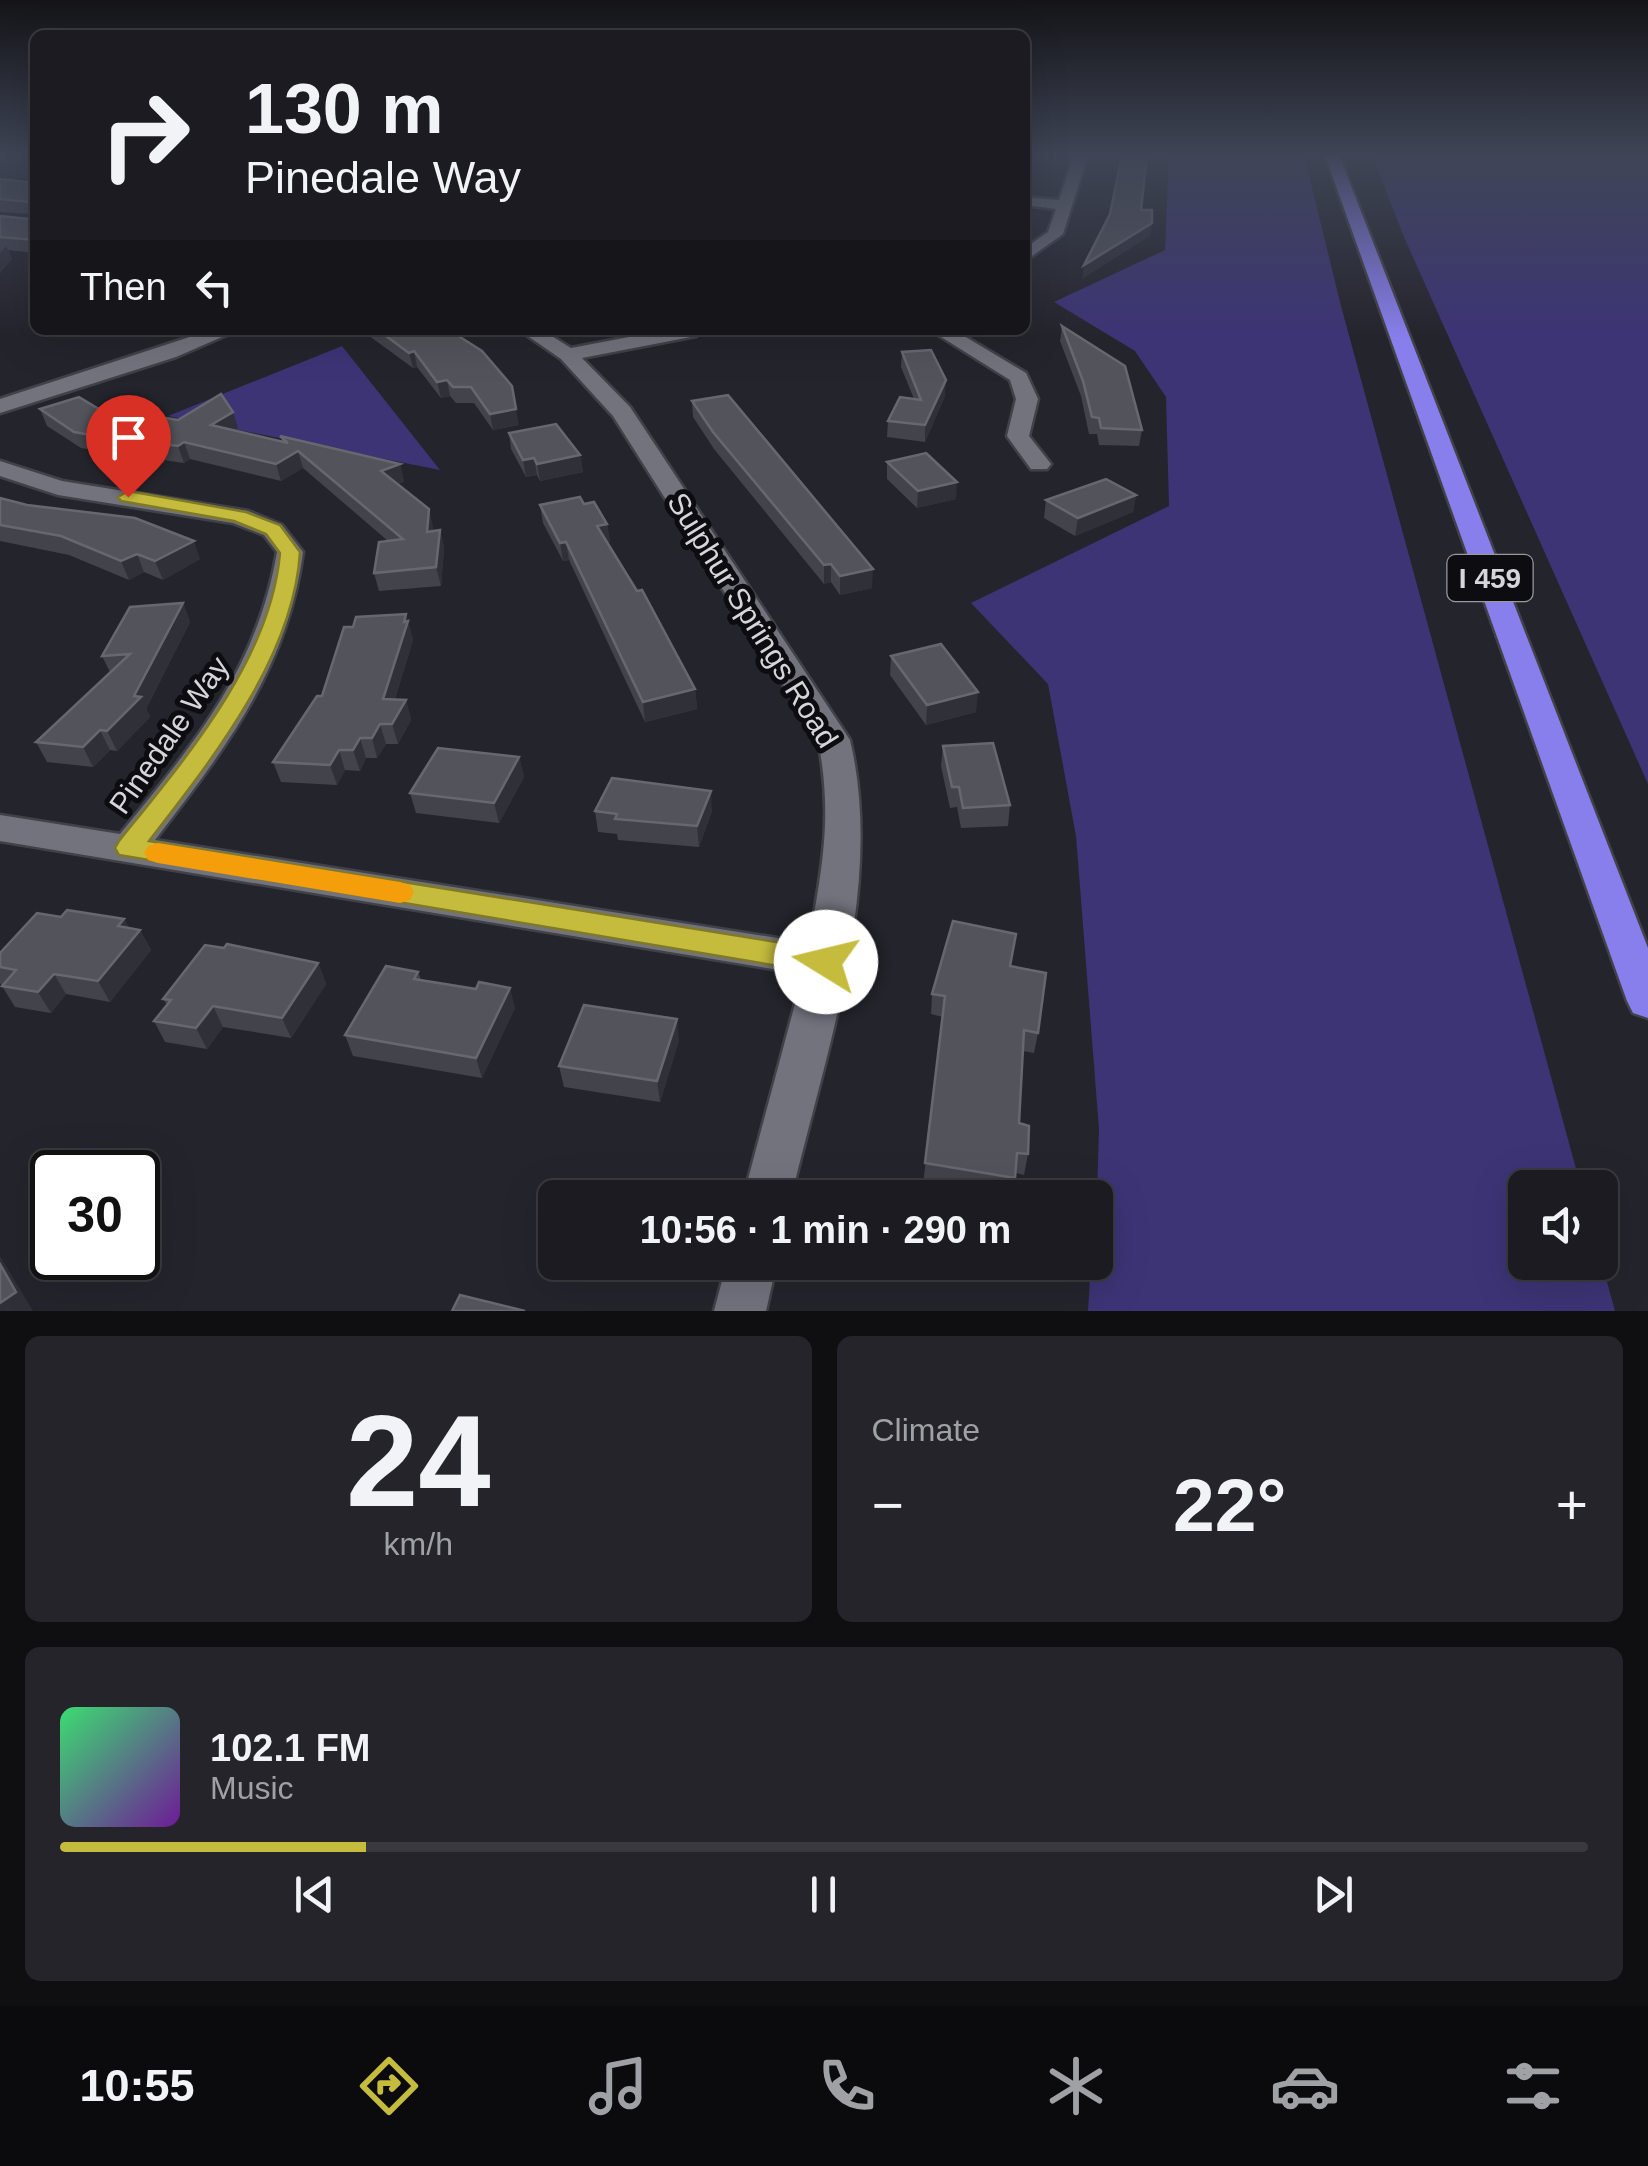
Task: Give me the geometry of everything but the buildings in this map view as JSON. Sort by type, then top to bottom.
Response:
[{"type":"highway","name":"I 459","points":[[1355,216],[1648,1002]]},
{"type":"street","points":[[1030,252],[1055,234],[1062,216]]},
{"type":"street","points":[[0,406],[215,335]]},
{"type":"street","name":"Sulphur Springs Road","points":[[537,335],[568,355],[622,412],[834,740],[844,786],[845,841],[826,962],[772,1180]]},
{"type":"street","points":[[568,355],[670,335]]},
{"type":"street","points":[[948,335],[1019,378],[1027,399],[1018,436],[1039,464]]},
{"type":"street","name":"Pinedale Way","points":[[0,468],[58,488],[239,516],[273,530],[290,552],[288,584],[247,684],[202,756],[129,848]]},
{"type":"street","points":[[0,828],[826,962]]},
{"type":"street","points":[[740,1311],[748,1280]]},
{"type":"shaded area","points":[[1166,216],[1319,216],[1576,1170],[1508,1170],[1508,1280],[1607,1280],[1615,1311],[1088,1311],[1090,1280],[1113,1280],[1113,1180],[1097,1180],[1099,1129],[1076,836],[1048,684],[971,603],[1169,506],[1166,397],[1135,351],[1054,302],[1165,250]]},
{"type":"shaded area","points":[[1396,216],[1648,216],[1648,784]]},
{"type":"shaded area","points":[[342,346],[440,470],[168,416]]},
{"type":"slow traffic","points":[[158,853],[400,892]]},
{"type":"route","points":[[128,497],[239,516],[273,530],[290,552],[288,584],[270,636],[247,684],[202,756],[129,848],[826,962]]}]
